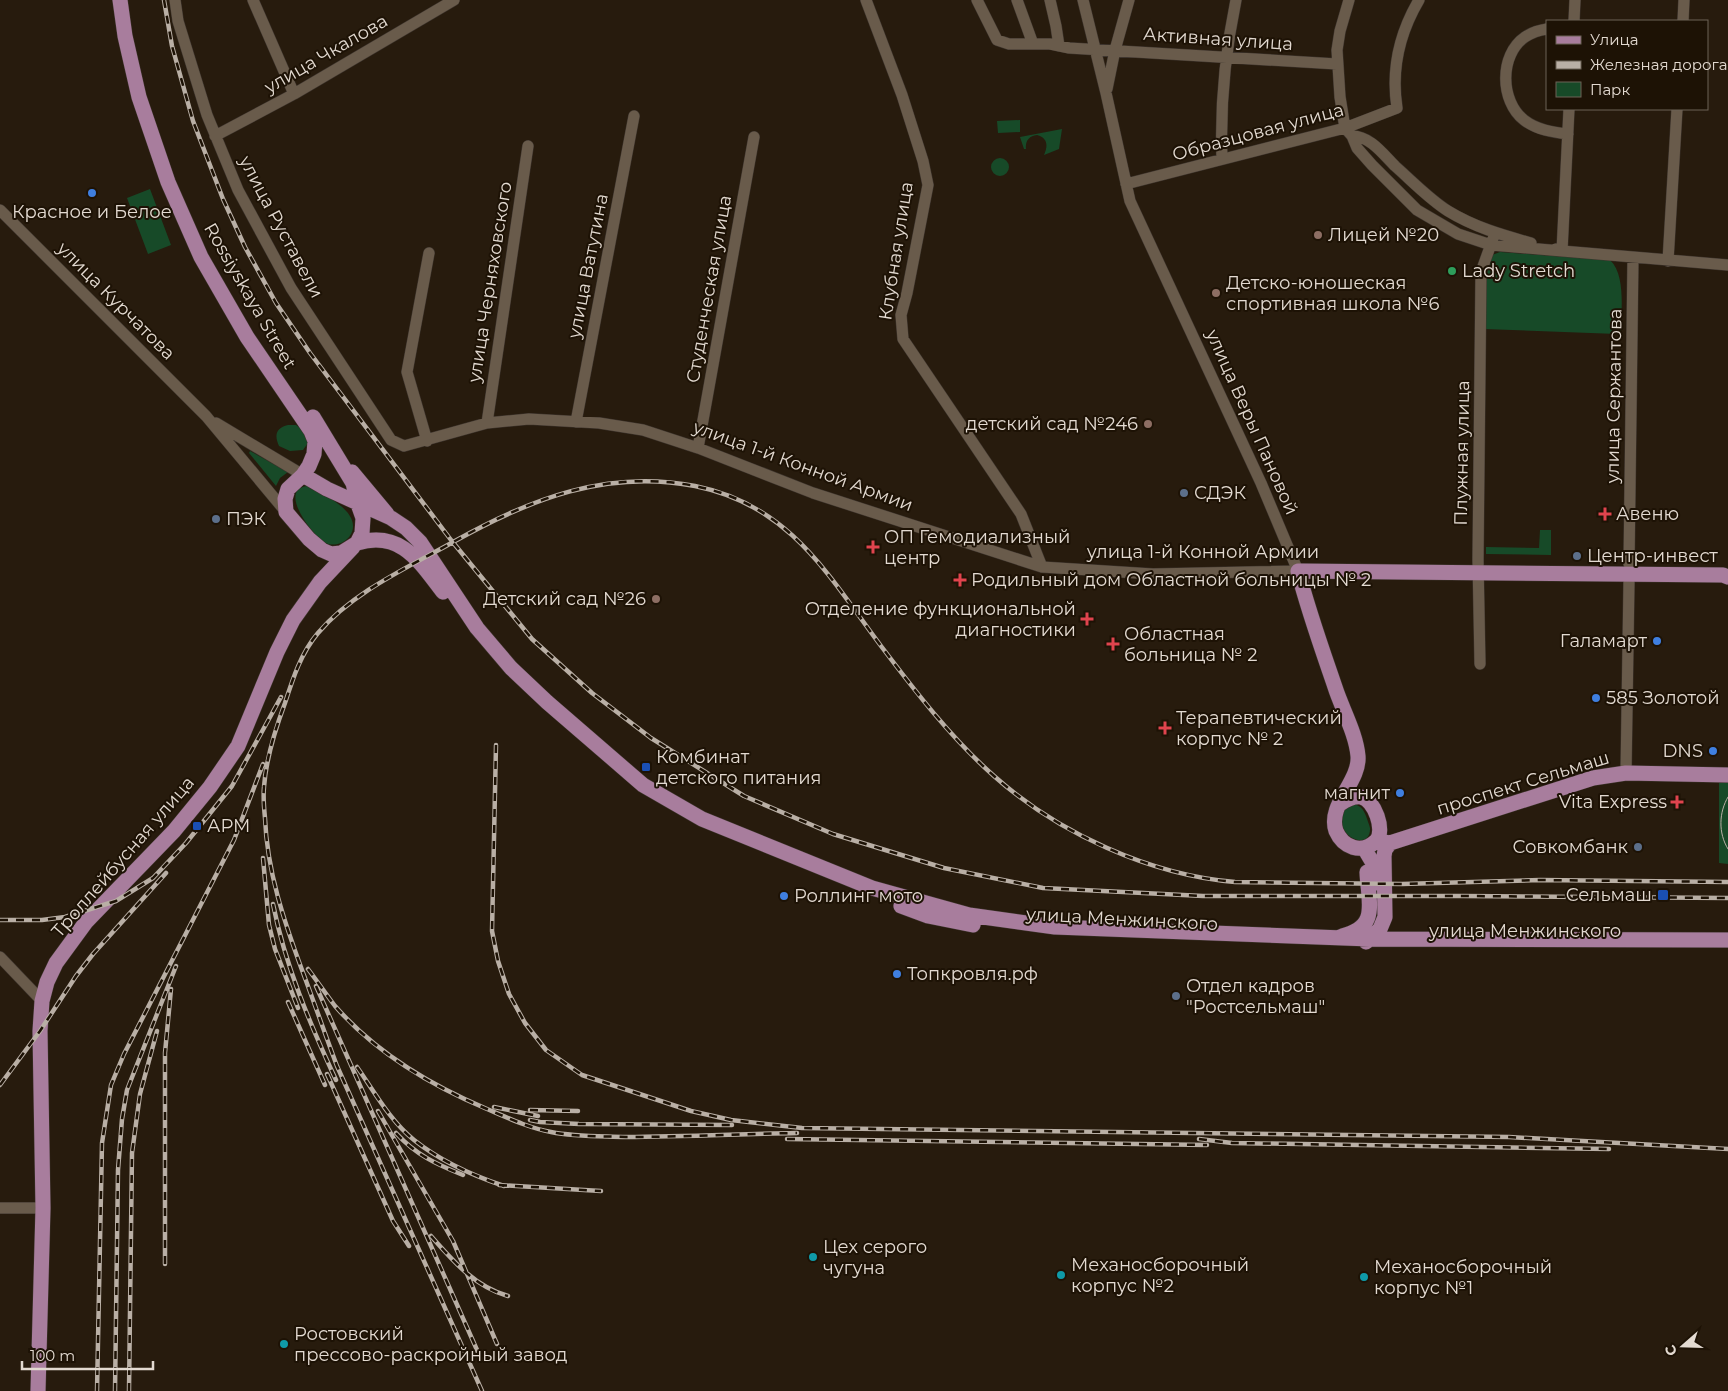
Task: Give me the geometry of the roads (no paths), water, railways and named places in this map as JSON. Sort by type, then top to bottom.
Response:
[{"type":"main road","points":[[120,0],[125,36],[139,97],[172,190],[201,256],[248,337],[311,431],[315,441],[314,454],[309,466],[303,475],[288,489],[285,499],[286,512],[312,542],[331,554],[341,553],[370,539],[380,539],[395,542],[431,567]]},
{"type":"main road","name":"Rossiyskaya Street","points":[[128,0],[133,34],[147,95],[179,188],[208,253],[254,332],[313,417]]},
{"type":"main road","points":[[313,417],[353,483],[363,518],[362,533],[355,545]]},
{"type":"main road","points":[[313,417],[358,480],[391,518]]},
{"type":"main road","points":[[303,475],[327,489],[391,518],[406,528],[420,542],[431,567]]},
{"type":"main road","points":[[312,542],[322,565],[323,571],[320,582]]},
{"type":"main road","name":"Троллейбусная улица","points":[[38,1391],[43,1208],[40,1031],[42,1002],[50,976],[68,945],[98,908],[174,831],[210,787],[238,746],[293,620],[320,582],[355,545]]},
{"type":"main road","name":"улица Менжинского","points":[[431,567],[477,628],[511,668],[547,702],[643,785],[710,822],[872,888],[969,915],[1055,927],[1331,938],[1348,943]]},
{"type":"main road","name":"улица Менжинского","points":[[431,567],[472,632],[516,683],[555,720],[629,783],[662,807],[733,842],[809,874],[869,897],[928,916],[1054,937],[1728,950]]},
{"type":"main road","name":"улица 1-й Конной Армии","points":[[1298,571],[1723,575],[1728,577]]},
{"type":"main road","name":"улица Веры Пановой","points":[[1298,571],[1335,688],[1356,746],[1358,758],[1355,772],[1334,815],[1336,830],[1344,843],[1374,847]]},
{"type":"main road","name":"проспект Сельмаш","points":[[1374,847],[1593,778],[1626,773],[1728,774]]},
{"type":"main road","points":[[1331,938],[1356,932],[1362,928],[1369,917],[1366,861],[1380,833],[1380,825],[1368,801],[1358,796],[1340,804]]},
{"type":"main road","points":[[1374,847],[1379,928]]},
{"type":"main road","points":[[1374,847],[1379,928]]},
{"type":"main road","points":[[1348,943],[1366,932],[1374,923],[1379,928],[1391,929],[1404,945]]},
{"type":"main road","points":[[1348,943],[1359,945],[1379,928]]},
{"type":"main road","name":"улица Менжинского","points":[[1379,928],[1404,945],[1728,940]]},
{"type":"street","name":"улица Руставели","points":[[175,0],[178,21],[207,116],[238,190],[290,288],[392,440],[404,446]]},
{"type":"street","points":[[253,0],[294,94]]},
{"type":"street","name":"улица Чкалова","points":[[215,136],[294,94],[454,0]]},
{"type":"street","name":"Клубная улица","points":[[866,0],[902,95],[923,161],[928,185],[901,315],[903,338],[1021,514],[1042,568]]},
{"type":"street","name":"Активная улица","points":[[977,0],[996,40],[1009,44],[1050,44],[1096,49],[1337,64]]},
{"type":"street","points":[[1016,0],[1033,44]]},
{"type":"street","points":[[1050,0],[1059,46]]},
{"type":"street","name":"улица Веры Пановой","points":[[1083,0],[1096,49],[1130,201],[1262,483],[1298,571]]},
{"type":"street","points":[[1106,93],[1115,50],[1129,0]]},
{"type":"street","points":[[1222,159],[1221,121],[1226,57],[1236,0]]},
{"type":"street","points":[[1349,0],[1340,31],[1337,64],[1340,97],[1348,132],[1357,148],[1372,166],[1417,210],[1458,234],[1491,245],[1728,265]]},
{"type":"street","name":"Образцовая улица","points":[[1126,184],[1222,159],[1348,132],[1397,108],[1394,92],[1397,53],[1410,16],[1419,0]]},
{"type":"street","points":[[1574,20],[1575,0]]},
{"type":"street","points":[[1683,20],[1684,0]]},
{"type":"street","points":[[1546,29],[1524,38],[1513,52],[1506,69],[1506,87],[1512,104],[1523,119],[1538,128],[1568,134]]},
{"type":"street","points":[[1562,251],[1569,110]]},
{"type":"street","points":[[1668,261],[1677,110]]},
{"type":"street","name":"улица Ватутина","points":[[576,422],[634,116]]},
{"type":"street","points":[[1348,132],[1361,136],[1370,142],[1446,210],[1495,233],[1562,251]]},
{"type":"street","name":"Студенческая улица","points":[[698,448],[754,137]]},
{"type":"street","name":"улица Черняховского","points":[[487,423],[528,146]]},
{"type":"street","points":[[1423,214],[1434,201]]},
{"type":"street","name":"улица Курчатова","points":[[0,210],[206,416],[286,512]]},
{"type":"street","name":"Плужная улица","points":[[1480,664],[1481,272],[1495,233]]},
{"type":"street","points":[[427,441],[407,372],[429,254]]},
{"type":"street","name":"улица Сержантова","points":[[1629,564],[1634,258]]},
{"type":"street","name":"улица Курчатова","points":[[206,416],[303,475]]},
{"type":"street","name":"улица 1-й Конной Армии","points":[[404,446],[487,423],[529,419],[576,422],[643,430],[698,448],[813,493],[1042,568],[1153,574],[1298,571]]},
{"type":"street","points":[[1626,773],[1629,582]]},
{"type":"street","points":[[0,957],[42,1002]]},
{"type":"street","points":[[0,1208],[43,1208]]},
{"type":"tram line","points":[[1728,797],[1721,816],[1721,829],[1728,849]]},
{"type":"railway","points":[[164,0],[172,46],[193,121],[223,199],[245,247],[276,303],[310,353],[451,540],[532,639],[592,693],[651,738],[744,796],[833,834],[944,868],[1043,888],[1203,896],[1728,898]]},
{"type":"railway","points":[[482,1391],[328,1042],[289,933],[273,876],[266,838],[264,791],[265,776],[272,744],[291,684],[302,657],[318,633],[332,618],[365,592],[401,570],[512,512],[570,491],[600,485],[631,482],[662,482],[695,486],[728,495],[757,509],[782,526],[804,546],[824,569],[934,714],[994,776],[1019,797],[1076,833],[1107,848],[1170,871],[1235,882],[1402,884],[1540,880],[1728,882]]},
{"type":"railway","points":[[0,920],[42,920],[65,917],[116,901],[153,878],[186,843],[232,786],[281,697]]},
{"type":"railway","points":[[496,745],[492,931],[498,961],[509,994],[525,1023],[546,1050],[582,1075],[691,1111],[731,1120],[802,1128],[1509,1137],[1728,1149]]},
{"type":"railway","points":[[97,1391],[102,1143],[111,1085],[124,1054],[234,840],[263,764]]},
{"type":"railway","points":[[263,858],[269,925],[275,949],[298,1008]]},
{"type":"railway","points":[[0,1085],[93,954],[166,873]]},
{"type":"railway","points":[[273,904],[291,972],[336,1080]]},
{"type":"railway","points":[[115,1391],[118,1170],[122,1119],[127,1090],[176,966]]},
{"type":"railway","points":[[308,969],[335,1006],[368,1039],[386,1053],[425,1078],[466,1100],[527,1125],[560,1134],[579,1136],[669,1137],[797,1133]]},
{"type":"railway","points":[[316,986],[481,1359]]},
{"type":"railway","points":[[165,1264],[165,1053],[171,989]]},
{"type":"railway","points":[[288,1002],[325,1085]]},
{"type":"railway","points":[[129,1391],[132,1153],[140,1094],[157,1031]]},
{"type":"railway","points":[[357,1067],[397,1124],[414,1140],[457,1167],[504,1186]]},
{"type":"railway","points":[[327,1074],[393,1221],[409,1246]]},
{"type":"railway","points":[[494,1107],[538,1116]]},
{"type":"railway","points":[[530,1110],[578,1111]]},
{"type":"railway","points":[[378,1111],[453,1241],[497,1344]]},
{"type":"railway","points":[[530,1120],[579,1124],[732,1125]]},
{"type":"railway","points":[[396,1133],[427,1158],[463,1175]]},
{"type":"railway","points":[[787,1139],[1207,1145]]},
{"type":"railway","points":[[1199,1139],[1232,1143],[1609,1149]]},
{"type":"railway","points":[[499,1185],[601,1191]]},
{"type":"railway","points":[[431,1236],[456,1264],[475,1280],[496,1292],[508,1296]]},
{"type":"place","name":"Красное и Белое","points":[[92,193]]},
{"type":"place","name":"Лицей №20","points":[[1318,235]]},
{"type":"place","name":"Lady Stretch","points":[[1452,271]]},
{"type":"place","name":"Детско-юношеская спортивная школа №6","points":[[1216,293]]},
{"type":"place","name":"детский сад №246","points":[[1148,424]]},
{"type":"place","name":"СДЭК","points":[[1184,493]]},
{"type":"place","name":"Авеню","points":[[1605,514]]},
{"type":"place","name":"ПЭК","points":[[216,519]]},
{"type":"place","name":"ОП Гемодиализный центр","points":[[873,547]]},
{"type":"place","name":"Центр-инвест","points":[[1577,556]]},
{"type":"place","name":"Родильный дом Областной больницы № 2","points":[[960,580]]},
{"type":"place","name":"Детский сад №26","points":[[656,599]]},
{"type":"place","name":"Отделение функциональной диагностики","points":[[1087,619]]},
{"type":"place","name":"Галамарт","points":[[1657,641]]},
{"type":"place","name":"Областная больница № 2","points":[[1113,644]]},
{"type":"place","name":"585 Золотой","points":[[1596,698]]},
{"type":"place","name":"Терапевтический корпус № 2","points":[[1165,728]]},
{"type":"place","name":"DNS","points":[[1713,751]]},
{"type":"place","name":"Комбинат детского питания","points":[[646,767]]},
{"type":"place","name":"магнит","points":[[1400,793]]},
{"type":"place","name":"Vita Express","points":[[1677,802]]},
{"type":"place","name":"АРМ","points":[[197,826]]},
{"type":"place","name":"Совкомбанк","points":[[1638,847]]},
{"type":"place","name":"Сельмаш","points":[[1663,895]]},
{"type":"place","name":"Роллинг мото","points":[[784,896]]},
{"type":"place","name":"Топкровля.рф","points":[[897,974]]},
{"type":"place","name":"Отдел кадров \"Ростсельмаш\"","points":[[1176,996]]},
{"type":"place","name":"Цех серого чугуна","points":[[813,1257]]},
{"type":"place","name":"Механосборочный корпус №2","points":[[1061,1275]]},
{"type":"place","name":"Механосборочный корпус №1","points":[[1364,1277]]},
{"type":"place","name":"Ростовский прессово-раскройный завод","points":[[284,1344]]}]
